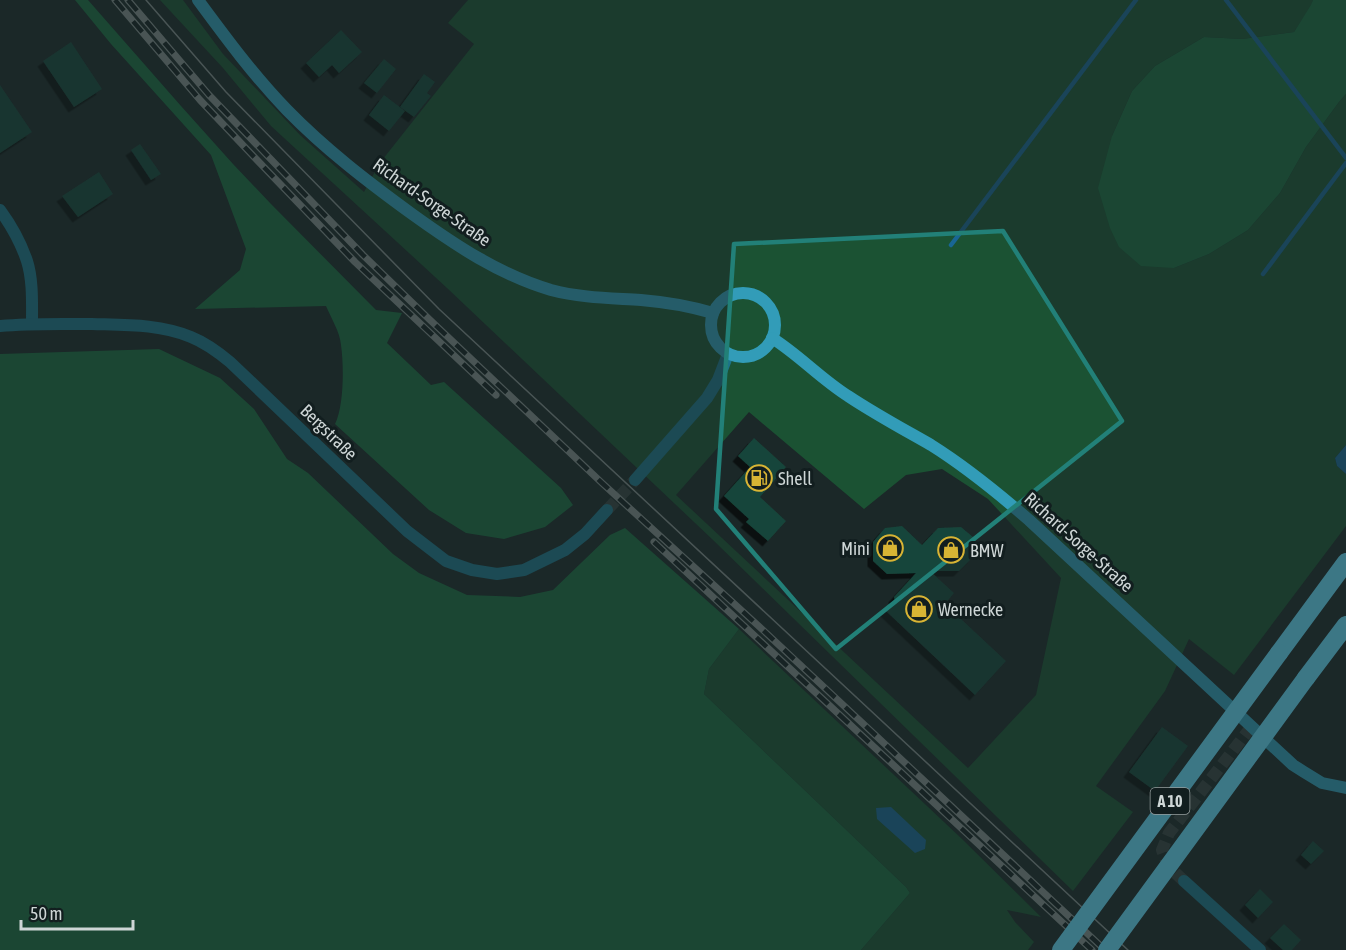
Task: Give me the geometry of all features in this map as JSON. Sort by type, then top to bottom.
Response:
[{"type":"highway","name":"A 10","points":[[1061,950],[1346,562]]},
{"type":"highway","name":"A 10","points":[[1107,950],[1346,625]]},
{"type":"main road","name":"Richard-Sorge-Straße","points":[[198,0],[249,67],[305,128],[375,187],[473,256],[525,281],[560,291],[594,298],[662,302],[713,313]]},
{"type":"main road","points":[[742,293],[751,294],[759,298],[771,311],[774,320],[772,338],[766,347],[748,357],[728,354],[715,341],[711,332],[713,313],[724,299],[742,293]]},
{"type":"main road","name":"Richard-Sorge-Straße","points":[[772,338],[788,348],[845,394],[932,446],[985,483],[1037,527],[1293,765],[1322,783],[1346,788]]},
{"type":"street","points":[[0,210],[28,262],[32,323]]},
{"type":"street","name":"Bergstraße","points":[[0,326],[32,323],[141,325],[192,337],[230,362],[407,531],[446,561],[472,570],[497,574],[524,570],[565,550],[585,534],[607,510]]},
{"type":"street","points":[[635,480],[707,398],[718,380],[728,354]]},
{"type":"street","points":[[1184,881],[1260,950]]},
{"type":"highlighted area","points":[[1003,231],[1122,421],[836,649],[716,509],[734,244]]},
{"type":"green space","points":[[75,0],[88,0],[233,164],[376,310],[402,313],[387,343],[431,385],[444,382],[561,488],[573,505],[545,527],[504,539],[466,533],[429,510],[335,424],[342,397],[342,354],[339,335],[326,306],[195,309],[240,270],[246,249],[211,155],[111,44]]},
{"type":"green space","points":[[160,0],[183,0],[223,54],[300,135],[364,192],[379,164],[474,44],[448,23],[468,0],[1313,0],[1294,32],[1242,39],[1204,37],[1155,66],[1132,91],[1112,136],[1174,268],[1209,254],[1248,230],[1280,193],[1306,147],[1346,94],[1346,445],[1335,458],[1337,466],[1346,474],[1346,526],[1234,675],[1189,639],[1165,691],[1096,786],[1133,812],[1073,891],[713,540],[447,288],[271,126],[223,68]],"holes":[[[749,412],[864,509],[906,475],[942,469],[988,499],[1061,578],[1036,695],[968,768],[676,495]]]},
{"type":"green space","points":[[1313,0],[1346,0],[1346,94],[1306,147],[1280,193],[1248,230],[1209,254],[1174,268],[1141,266],[1119,247],[1110,228],[1098,188],[1112,136],[1132,91],[1155,66],[1204,37],[1242,39],[1294,32]]},
{"type":"green space","points":[[159,349],[220,378],[254,409],[287,459],[308,473],[393,554],[419,573],[467,595],[520,597],[553,590],[610,535],[625,528],[739,629],[709,669],[704,694],[910,893],[861,950],[0,950],[0,354]]},
{"type":"green space","points":[[739,629],[961,838],[1041,917],[1007,910],[1034,942],[1028,950],[861,950],[910,893],[704,694],[709,669]]},
{"type":"water","points":[[1346,445],[1346,474],[1337,466],[1335,458]]},
{"type":"water","points":[[891,807],[926,840],[925,849],[915,853],[877,819],[876,808]]},
{"type":"building","points":[[341,30],[362,52],[339,73],[332,65],[319,77],[306,63]]},
{"type":"building","points":[[71,42],[102,89],[74,107],[43,61]]},
{"type":"building","points":[[384,59],[396,69],[377,93],[364,83]]},
{"type":"building","points":[[424,74],[435,82],[427,93],[431,96],[414,117],[400,107]]},
{"type":"building","points":[[0,85],[32,132],[0,153]]},
{"type":"building","points":[[384,95],[405,111],[389,131],[369,115]]},
{"type":"building","points":[[140,144],[161,174],[151,180],[131,150]]},
{"type":"building","points":[[99,172],[113,194],[78,217],[62,196]]},
{"type":"building","points":[[754,438],[786,467],[760,497],[786,521],[768,541],[746,522],[749,519],[724,496],[750,467],[738,456]]},
{"type":"building","name":"Wernecke","points":[[902,526],[922,545],[938,528],[961,527],[973,537],[973,557],[959,571],[930,571],[954,593],[945,604],[1006,661],[975,695],[886,611],[895,601],[894,597],[916,573],[887,574],[873,561],[873,542],[885,528]]},
{"type":"building","points":[[1162,727],[1188,746],[1155,791],[1129,772]]},
{"type":"building","points":[[1313,841],[1324,851],[1311,864],[1301,855]]},
{"type":"building","points":[[1260,889],[1273,902],[1258,918],[1245,905]]},
{"type":"building","points":[[1284,924],[1301,940],[1292,950],[1283,950],[1270,938]]},
{"type":"waterway","points":[[951,245],[1136,0]]},
{"type":"waterway","points":[[1226,0],[1346,158]]},
{"type":"waterway","points":[[1263,274],[1346,163]]},
{"type":"tunnel","points":[[607,510],[635,480]]},
{"type":"tunnel","points":[[1184,881],[1168,866],[1162,850],[1169,833],[1252,726]]},
{"type":"tram line","points":[[146,0],[226,92],[439,309],[1128,950]]},
{"type":"railway","points":[[115,0],[200,100],[355,262],[496,395]]},
{"type":"railway","points":[[128,0],[209,95],[363,255],[602,483],[1105,950]]},
{"type":"railway","points":[[654,542],[1092,950]]},
{"type":"place","name":"Shell","points":[[759,478]]},
{"type":"place","name":"Mini","points":[[890,548]]},
{"type":"place","name":"BMW","points":[[951,550]]},
{"type":"place","name":"Wernecke","points":[[919,609]]}]
